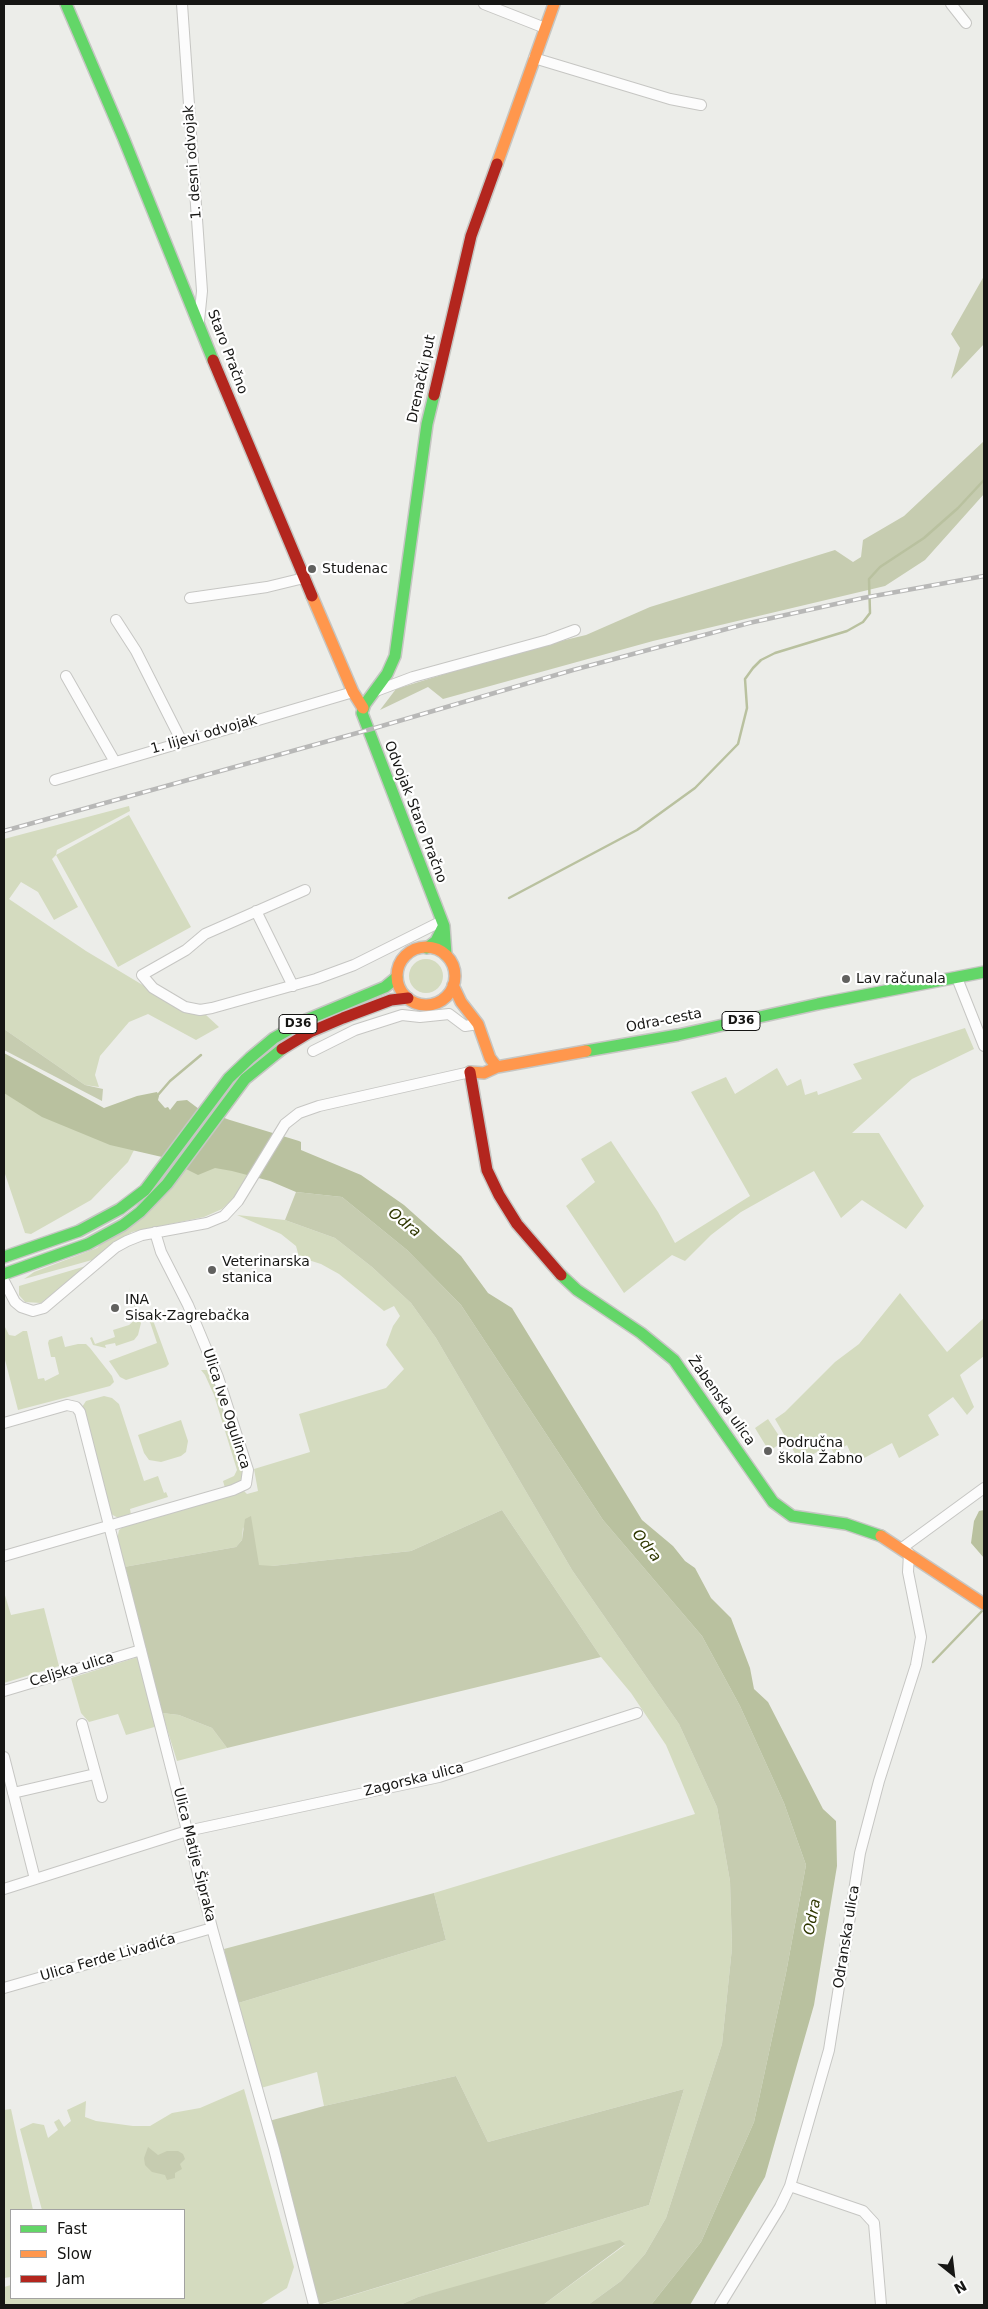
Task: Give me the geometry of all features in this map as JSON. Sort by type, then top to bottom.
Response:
[{"type":"main road","name":"Staro Pračno","points":[[66,4],[304,578],[353,692],[363,708]]},
{"type":"main road","name":"Drenački put","points":[[363,708],[387,674],[397,646],[427,424],[471,236],[554,4]]},
{"type":"main road","name":"Odvojak Staro Pračno","points":[[363,708],[363,718],[443,923],[446,955]]},
{"type":"main road","points":[[427,948],[436,941],[443,923]]},
{"type":"main road","points":[[408,998],[400,989],[397,978],[404,958],[414,950],[427,948],[446,955],[454,971],[453,986],[448,995],[434,1004]]},
{"type":"main road","name":"Odra-cesta","points":[[470,1072],[484,1073],[497,1067],[678,1035],[818,1004],[984,972]]},
{"type":"main road","name":"D36","points":[[4,1258],[55,1241],[90,1226],[133,1200],[154,1178],[229,1078],[274,1038],[321,1013],[385,987],[397,978]]},
{"type":"main road","points":[[453,986],[468,1012],[478,1024],[490,1058],[497,1067]]},
{"type":"main road","name":"D36","points":[[4,1274],[73,1250],[106,1235],[140,1212],[167,1184],[227,1101],[264,1062],[310,1032],[391,1000],[408,998],[417,1004],[450,1004],[468,1012]]},
{"type":"main road","name":"Žabenska ulica","points":[[470,1072],[483,1155],[492,1182],[517,1224],[550,1265],[578,1290],[646,1336],[674,1360],[764,1492],[782,1510],[792,1516],[858,1527],[878,1534],[984,1604]]},
{"type":"street","name":"1. desni odvojak","points":[[182,4],[202,291],[199,321]]},
{"type":"street","points":[[484,4],[545,28]]},
{"type":"street","points":[[951,4],[966,23]]},
{"type":"street","points":[[534,58],[662,97],[701,105]]},
{"type":"street","points":[[190,598],[304,578]]},
{"type":"street","points":[[116,620],[136,651],[182,742]]},
{"type":"street","points":[[375,691],[413,677],[548,640],[575,630]]},
{"type":"street","points":[[66,676],[115,762]]},
{"type":"street","name":"1. lijevi odvojak","points":[[55,780],[353,692]]},
{"type":"street","points":[[305,890],[205,934],[186,950],[142,975],[153,988],[185,1007],[200,1010],[293,986],[354,965],[443,923]]},
{"type":"street","points":[[256,911],[293,986]]},
{"type":"street","points":[[956,978],[984,1046]]},
{"type":"street","points":[[313,1051],[355,1030],[402,1015],[420,1017],[449,1014],[465,1026],[478,1024]]},
{"type":"street","name":"Odra-cesta","points":[[155,1232],[217,1220],[231,1210],[286,1124],[299,1112],[470,1072]]},
{"type":"street","points":[[4,1281],[21,1307],[32,1311],[39,1310],[52,1302],[116,1247],[135,1237],[155,1232]]},
{"type":"street","name":"Ulica Ive Ogulinca","points":[[110,1526],[240,1488],[246,1484],[248,1478],[248,1470],[218,1377],[188,1305],[161,1252],[155,1232]]},
{"type":"street","name":"Ulica Matije Šipraka","points":[[4,1424],[67,1405],[78,1409],[82,1418],[212,1928],[274,2149],[314,2305]]},
{"type":"street","points":[[905,1551],[984,1488]]},
{"type":"street","points":[[4,1556],[110,1526]]},
{"type":"street","name":"Odranska ulica","points":[[720,2305],[780,2207],[790,2186],[829,2050],[860,1853],[879,1781],[916,1665],[921,1637],[905,1551]]},
{"type":"street","name":"Celjska ulica","points":[[4,1691],[140,1650]]},
{"type":"street","name":"Zagorska ulica","points":[[4,1889],[187,1831],[439,1777],[637,1713]]},
{"type":"street","points":[[82,1724],[102,1797]]},
{"type":"street","points":[[4,1756],[36,1879]]},
{"type":"street","points":[[13,1793],[95,1774]]},
{"type":"street","name":"Ulica Ferde Livadića","points":[[4,1988],[212,1928]]},
{"type":"street","points":[[790,2186],[863,2211],[874,2224],[881,2305]]},
{"type":"shaded area","points":[[984,276],[984,344],[951,379],[960,348],[951,334]]},
{"type":"shaded area","points":[[984,441],[984,494],[925,560],[885,586],[653,641],[443,699],[428,687],[380,710],[396,689],[519,651],[586,635],[650,607],[835,550],[853,562],[861,557],[863,540],[904,516]]},
{"type":"shaded area","points":[[129,806],[130,811],[57,850],[56,855],[52,859],[78,907],[54,920],[38,892],[21,882],[9,899],[86,951],[186,1011],[206,1015],[219,1027],[196,1040],[148,1014],[129,1022],[100,1056],[95,1075],[99,1087],[85,1085],[4,1029],[4,839]]},
{"type":"shaded area","points":[[129,815],[191,927],[118,967],[56,855]]},
{"type":"shaded area","points":[[426,959],[438,964],[443,976],[438,988],[426,993],[414,988],[409,976],[414,964]]},
{"type":"shaded area","points":[[965,1028],[974,1049],[912,1079],[852,1133],[879,1133],[924,1206],[906,1229],[862,1200],[841,1218],[814,1171],[741,1212],[711,1235],[685,1261],[672,1255],[624,1293],[566,1206],[595,1182],[581,1159],[611,1141],[658,1212],[675,1243],[750,1196],[691,1092],[726,1077],[735,1094],[777,1068],[787,1086],[801,1079],[805,1095],[817,1091],[818,1095],[862,1079],[853,1064]]},
{"type":"shaded area","points":[[4,1029],[85,1085],[103,1089],[102,1101],[4,1050]]},
{"type":"shaded area","points":[[4,1090],[137,1144],[128,1162],[91,1200],[31,1234],[25,1233],[4,1171]]},
{"type":"shaded area","points":[[199,1153],[253,1167],[235,1197],[222,1209],[204,1217],[132,1232],[109,1246],[92,1260],[24,1279],[34,1272],[97,1248]]},
{"type":"shaded area","points":[[296,1192],[342,1197],[407,1250],[461,1305],[603,1520],[702,1636],[740,1706],[784,1803],[806,1865],[786,1973],[754,2122],[701,2242],[651,2305],[588,2305],[621,2281],[645,2254],[666,2218],[722,2044],[732,1948],[730,1881],[717,1807],[679,1724],[572,1570],[436,1338],[411,1303],[372,1267],[335,1238],[285,1220]]},
{"type":"shaded area","points":[[237,1215],[285,1220],[335,1238],[372,1267],[411,1303],[436,1338],[572,1570],[679,1724],[717,1807],[730,1881],[732,1948],[722,2044],[666,2218],[645,2254],[621,2281],[588,2305],[543,2305],[625,2245],[418,2297],[400,2305],[320,2305],[649,2205],[684,2089],[488,2142],[456,2076],[324,2106],[317,2072],[261,2088],[235,2004],[446,1940],[434,1893],[695,1814],[666,1745],[631,1693],[601,1657],[502,1510],[411,1551],[259,1566],[243,1527],[242,1540],[236,1547],[124,1567],[117,1540],[119,1530],[123,1527],[244,1491],[247,1494],[258,1491],[254,1469],[310,1452],[299,1414],[386,1388],[404,1369],[386,1345],[393,1326],[400,1316],[394,1306],[384,1311],[339,1274],[321,1264],[299,1257],[296,1246],[281,1234]]},
{"type":"shaded area","points":[[86,1266],[41,1303],[25,1302],[19,1295],[19,1286]]},
{"type":"shaded area","points":[[129,1287],[141,1323],[138,1335],[134,1340],[116,1346],[115,1343],[105,1345],[106,1348],[93,1345],[90,1338],[92,1337],[95,1344],[115,1337],[113,1330],[129,1325],[136,1319],[137,1315]]},
{"type":"shaded area","points":[[900,1293],[947,1352],[984,1318],[984,1356],[960,1375],[974,1407],[967,1415],[953,1397],[928,1415],[939,1435],[899,1458],[892,1443],[855,1463],[847,1445],[834,1453],[829,1445],[800,1462],[775,1419],[785,1412],[835,1362],[859,1344]]},
{"type":"shaded area","points":[[149,1319],[154,1323],[169,1364],[166,1367],[126,1380],[120,1377],[109,1361],[157,1343]]},
{"type":"shaded area","points":[[4,1325],[9,1335],[15,1336],[23,1331],[27,1331],[38,1379],[44,1378],[45,1381],[59,1374],[55,1357],[51,1357],[48,1343],[49,1340],[62,1336],[65,1347],[86,1344],[112,1376],[114,1382],[110,1386],[18,1410],[4,1356]]},
{"type":"shaded area","points":[[201,1370],[207,1370],[215,1384],[242,1469],[242,1477],[239,1483],[225,1488],[223,1481],[234,1476],[237,1470],[214,1395]]},
{"type":"shaded area","points":[[104,1396],[112,1398],[119,1404],[144,1481],[158,1476],[164,1493],[166,1492],[168,1497],[130,1509],[131,1515],[120,1519],[111,1514],[82,1407],[86,1401]]},
{"type":"shaded area","points":[[768,1419],[783,1442],[769,1451],[755,1428]]},
{"type":"shaded area","points":[[181,1420],[188,1441],[186,1452],[181,1456],[161,1462],[149,1460],[144,1453],[138,1435]]},
{"type":"shaded area","points":[[502,1510],[601,1657],[227,1748],[212,1728],[179,1715],[162,1713],[124,1567],[236,1547],[242,1540],[245,1519],[251,1516],[259,1565],[272,1566],[411,1551]]},
{"type":"shaded area","points":[[4,1592],[11,1615],[44,1608],[59,1666],[4,1683]]},
{"type":"shaded area","points":[[138,1657],[141,1660],[158,1726],[126,1735],[118,1714],[89,1722],[81,1713],[71,1678]]},
{"type":"shaded area","points":[[162,1713],[179,1715],[212,1728],[227,1748],[177,1761]]},
{"type":"shaded area","points":[[434,1893],[446,1940],[235,2004],[224,1949]]},
{"type":"shaded area","points":[[456,2076],[488,2142],[684,2089],[649,2205],[319,2305],[269,2121],[324,2106]]},
{"type":"shaded area","points":[[244,2089],[294,2267],[287,2288],[260,2305],[4,2305],[4,2287],[10,2285],[10,2299],[185,2299],[185,2209],[42,2209],[20,2129],[33,2123],[44,2125],[48,2138],[58,2130],[54,2122],[59,2119],[64,2127],[71,2121],[67,2110],[86,2101],[85,2117],[96,2121],[133,2126],[150,2126],[172,2113],[200,2108]]},
{"type":"shaded area","points":[[11,2109],[33,2209],[10,2209],[10,2277],[4,2278],[4,2110]]},
{"type":"shaded area","points":[[148,2147],[158,2155],[167,2151],[178,2151],[183,2154],[185,2159],[180,2164],[182,2169],[175,2173],[175,2178],[167,2180],[165,2175],[152,2172],[145,2165],[144,2158]]},
{"type":"shaded area","points":[[620,2240],[625,2244],[543,2305],[400,2305],[418,2297]]},
{"type":"water","name":"Odra","points":[[4,1053],[104,1108],[137,1096],[157,1092],[158,1100],[165,1108],[168,1107],[170,1110],[177,1101],[187,1100],[199,1109],[299,1141],[301,1142],[301,1150],[361,1175],[404,1205],[461,1256],[488,1293],[512,1308],[642,1520],[673,1546],[685,1561],[695,1568],[711,1598],[731,1618],[750,1668],[754,1689],[768,1702],[823,1809],[836,1821],[837,1866],[814,2005],[765,2177],[690,2305],[651,2305],[701,2242],[754,2122],[786,1973],[806,1865],[784,1803],[740,1706],[702,1636],[603,1520],[461,1305],[407,1250],[342,1197],[296,1192],[270,1181],[215,1168],[198,1175],[162,1157],[110,1145],[42,1117],[4,1093]]},
{"type":"water","points":[[984,1510],[984,1558],[971,1543],[974,1521],[979,1511]]},
{"type":"waterway","points":[[509,898],[637,830],[695,788],[738,744],[747,708],[745,679],[753,668],[761,660],[775,653],[847,631],[863,622],[870,613],[869,579],[880,567],[924,538],[958,508],[984,480]]},
{"type":"waterway","points":[[157,1096],[170,1081],[201,1055]]},
{"type":"waterway","points":[[933,1662],[982,1611]]},
{"type":"railway","points":[[4,831],[368,730],[573,670],[749,623],[863,598],[984,576]]},
{"type":"traffic: fast","points":[[66,4],[123,137],[213,360]]},
{"type":"traffic: fast","points":[[434,395],[427,424],[395,656],[387,674],[365,704],[362,713],[444,926],[446,955]]},
{"type":"traffic: fast","points":[[427,948],[436,941],[443,927]]},
{"type":"traffic: fast","points":[[586,1051],[678,1035],[818,1004],[984,972]]},
{"type":"traffic: fast","points":[[4,1257],[79,1231],[120,1209],[145,1190],[229,1078],[250,1058],[274,1038],[306,1020],[385,987],[397,977]]},
{"type":"traffic: fast","points":[[4,1274],[88,1244],[123,1225],[140,1212],[167,1184],[245,1079],[282,1049]]},
{"type":"traffic: fast","points":[[561,1275],[577,1290],[641,1333],[674,1360],[773,1502],[792,1516],[846,1524],[881,1536]]},
{"type":"traffic: slow","points":[[497,164],[554,4]]},
{"type":"traffic: slow","points":[[312,596],[353,692],[363,708]]},
{"type":"traffic: slow","points":[[426,947],[442,952],[450,960],[455,976],[450,992],[442,1000],[426,1005],[410,1000],[402,992],[397,976],[402,960],[410,952],[426,947]]},
{"type":"traffic: slow","points":[[453,985],[461,1002],[478,1024],[490,1058],[497,1067],[586,1051]]},
{"type":"traffic: slow","points":[[470,1072],[484,1073],[497,1067]]},
{"type":"traffic: slow","points":[[881,1536],[984,1604]]},
{"type":"traffic: jam","points":[[434,395],[471,236],[497,164]]},
{"type":"traffic: jam","points":[[213,360],[312,596]]},
{"type":"traffic: jam","points":[[282,1049],[310,1032],[343,1018],[391,1000],[408,998]]},
{"type":"traffic: jam","points":[[470,1072],[487,1170],[499,1195],[517,1224],[561,1275]]},
{"type":"place","name":"Studenac","points":[[312,569]]},
{"type":"place","name":"Lav računala","points":[[846,979]]},
{"type":"place","name":"Veterinarska stanica","points":[[212,1270]]},
{"type":"place","name":"INA Sisak-Zagrebačka","points":[[115,1308]]},
{"type":"place","name":"Područna škola Žabno","points":[[768,1451]]}]
